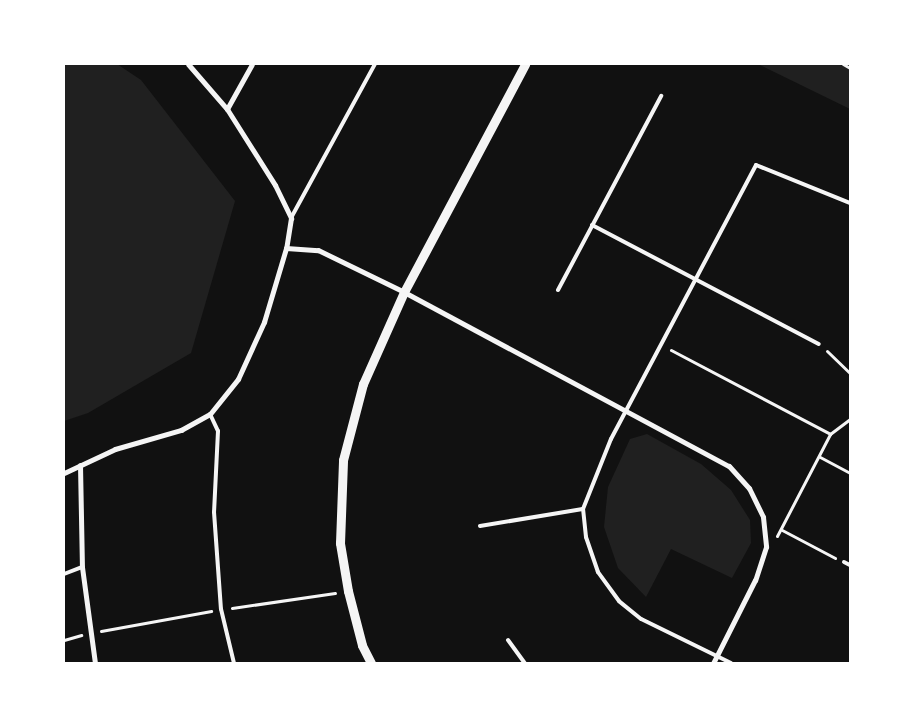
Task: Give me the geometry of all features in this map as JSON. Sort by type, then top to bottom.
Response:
[{"type":"street","points":[[64,473],[115,449],[181,430],[210,414],[238,379],[260,330],[286,248],[291,218],[276,185],[227,109],[188,64]]},
{"type":"street","points":[[227,109],[252,64]]},
{"type":"street","points":[[371,663],[362,645],[348,591],[340,543],[343,460],[363,384],[404,292],[525,64]]},
{"type":"street","points":[[286,248],[318,250],[404,292],[729,466],[749,488],[763,517],[766,547],[755,580],[713,663]]},
{"type":"street","points":[[80,465],[82,567],[94,663]]},
{"type":"lane","points":[[291,218],[375,64]]},
{"type":"lane","points":[[558,290],[660,96]]},
{"type":"lane","points":[[731,663],[641,619],[619,601],[598,572],[586,537],[583,509],[590,484],[626,410],[756,165],[850,203]]},
{"type":"lane","points":[[592,225],[819,344]]},
{"type":"lane","points":[[210,414],[218,430],[214,512],[221,609],[234,663]]},
{"type":"lane","points":[[480,526],[583,509]]},
{"type":"lane","points":[[844,562],[850,566]]},
{"type":"lane","points":[[64,574],[82,567]]},
{"type":"lane","points":[[508,640],[525,663]]},
{"type":"path","points":[[843,64],[850,68]]},
{"type":"path","points":[[819,344],[850,373]]},
{"type":"path","points":[[661,345],[830,434]]},
{"type":"path","points":[[766,547],[782,530],[830,434],[850,418]]},
{"type":"path","points":[[820,457],[850,473]]},
{"type":"path","points":[[782,530],[844,562]]},
{"type":"path","points":[[64,640],[90,633],[221,609],[348,591]]},
{"type":"shaded area","points":[[64,64],[117,64],[141,80],[235,201],[191,353],[88,413],[64,421]]},
{"type":"shaded area","points":[[758,64],[850,64],[850,109]]},
{"type":"shaded area","points":[[647,434],[701,464],[731,490],[750,520],[751,543],[732,578],[671,549],[646,597],[618,568],[604,527],[608,487],[630,439]]}]
